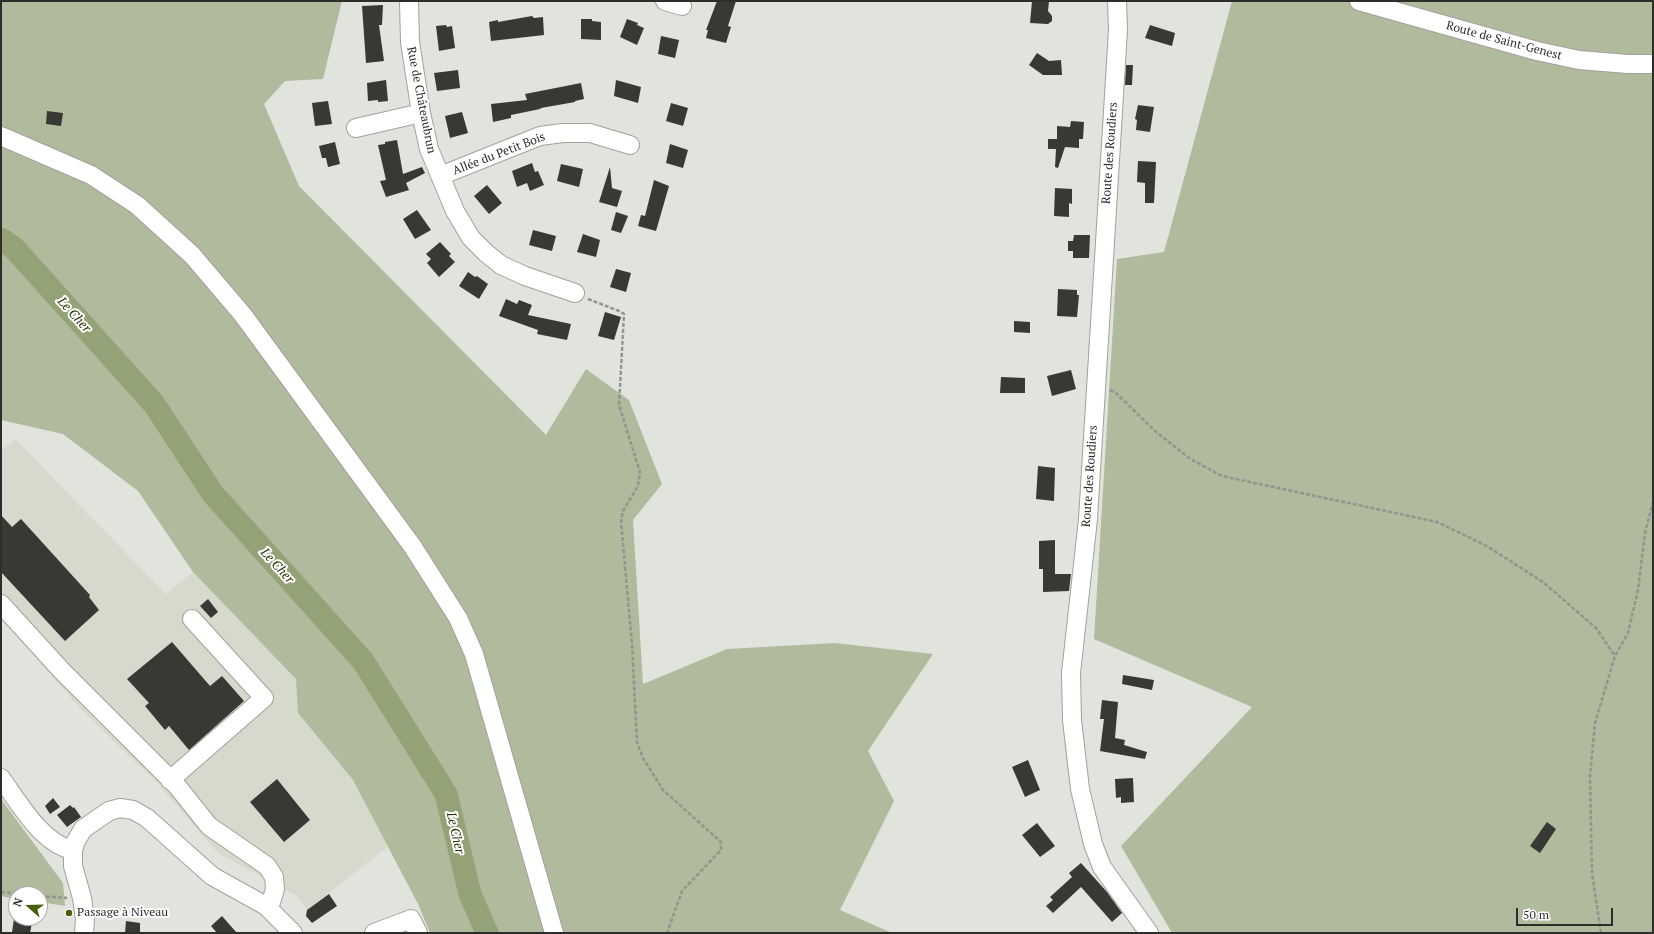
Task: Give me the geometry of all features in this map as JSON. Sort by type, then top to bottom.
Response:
[{"type":"street","name":"Rue de Châteaubrun","points":[[409,1],[410,42],[421,113],[429,149],[458,216],[471,238],[501,265],[525,276],[575,293]]},
{"type":"street","points":[[665,1],[682,6]]},
{"type":"street","name":"Route des Roudiers","points":[[1117,1],[1118,30],[1088,519],[1071,673],[1072,720],[1080,789],[1093,844],[1102,867],[1149,933]]},
{"type":"street","name":"Route de Saint-Genest","points":[[1359,1],[1551,54],[1579,60],[1628,64],[1653,64]]},
{"type":"street","points":[[356,128],[421,113]]},
{"type":"street","name":"Allée du Petit Bois","points":[[440,176],[540,136],[563,133],[590,133],[630,145]]},
{"type":"street","points":[[1,136],[91,175],[137,205],[192,255],[243,315],[413,547],[458,618],[474,654],[554,933]]},
{"type":"street","points":[[1,604],[62,671],[170,780],[209,826],[267,866],[274,877],[275,889],[273,902],[269,910]]},
{"type":"street","points":[[170,780],[264,698],[192,619]]},
{"type":"street","points":[[1,778],[42,833],[52,842],[66,849],[73,850]]},
{"type":"street","points":[[84,933],[85,919],[82,898],[73,866],[73,850],[83,829],[108,810],[120,808],[133,810],[147,818],[212,876],[269,910],[293,933]]},
{"type":"street","points":[[374,933],[411,918],[418,933]]},
{"type":"path","points":[[575,293],[624,314],[619,405],[640,472],[638,486],[623,511],[621,522],[632,644],[637,742],[642,758],[663,790],[721,842],[721,850],[682,891],[667,933]]},
{"type":"path","points":[[1096,382],[1116,393],[1154,430],[1189,458],[1222,476],[1437,522],[1486,545],[1543,582],[1596,628],[1615,656]]},
{"type":"path","points":[[1601,933],[1592,873],[1590,776],[1595,723],[1615,656],[1628,633],[1638,590],[1645,533],[1653,502]]},
{"type":"path","points":[[48,896],[82,898]]},
{"type":"shaded area","points":[[15,439],[166,594],[193,572],[297,679],[298,713],[353,780],[389,846],[307,910],[297,896],[218,853],[158,784],[81,709],[1,619],[1,451]]},
{"type":"green space","points":[[1,1],[342,1],[323,79],[285,81],[264,104],[299,186],[546,435],[586,369],[629,400],[662,484],[633,520],[643,684],[727,649],[835,643],[933,654],[868,751],[894,801],[840,910],[892,933],[430,933],[418,904],[353,780],[298,713],[296,679],[193,572],[138,491],[63,434],[1,420]]},
{"type":"green space","points":[[1232,1],[1653,1],[1653,933],[1172,933],[1121,846],[1252,707],[1094,639],[1117,259],[1164,252]]},
{"type":"green space","points":[[1,799],[63,883],[65,906],[48,903],[48,886],[8,886],[8,897],[1,896]]},
{"type":"building","points":[[717,1],[736,1],[728,26],[731,27],[726,43],[706,38],[708,30],[706,30]]},
{"type":"building","points":[[1032,1],[1049,1],[1048,11],[1052,16],[1052,21],[1048,24],[1030,23]]},
{"type":"building","points":[[383,5],[382,25],[379,25],[384,61],[366,63],[362,6]]},
{"type":"building","points":[[532,16],[534,18],[543,17],[544,35],[491,41],[489,22],[498,20],[498,22]]},
{"type":"building","points":[[581,19],[592,19],[592,21],[601,22],[601,40],[581,39]]},
{"type":"building","points":[[627,19],[638,23],[637,25],[644,28],[637,45],[620,37]]},
{"type":"building","points":[[446,25],[447,27],[452,26],[455,48],[439,51],[436,26]]},
{"type":"building","points":[[1150,25],[1175,33],[1172,46],[1145,38]]},
{"type":"building","points":[[661,36],[679,40],[675,58],[658,54]]},
{"type":"building","points":[[1037,53],[1049,61],[1061,60],[1062,75],[1043,75],[1029,65]]},
{"type":"building","points":[[1126,65],[1133,65],[1132,85],[1125,85]]},
{"type":"building","points":[[458,70],[460,88],[437,91],[434,73]]},
{"type":"building","points":[[386,80],[388,101],[368,101],[367,83]]},
{"type":"building","points":[[616,80],[641,87],[638,103],[614,96]]},
{"type":"building","points":[[581,83],[584,99],[511,115],[511,118],[493,122],[491,104],[527,100],[525,94]]},
{"type":"building","points":[[328,101],[332,124],[315,126],[312,103]]},
{"type":"building","points":[[671,103],[688,108],[683,126],[666,121]]},
{"type":"building","points":[[1138,105],[1154,107],[1150,132],[1136,130],[1137,120],[1135,119]]},
{"type":"building","points":[[47,111],[63,113],[61,126],[46,124]]},
{"type":"building","points":[[462,112],[468,133],[450,138],[445,116]]},
{"type":"building","points":[[1071,121],[1084,122],[1083,139],[1079,139],[1079,148],[1065,147],[1058,168],[1055,167],[1056,149],[1048,149],[1048,139],[1057,139],[1057,126],[1070,127]]},
{"type":"building","points":[[397,140],[403,174],[422,167],[425,173],[406,183],[409,190],[386,197],[380,181],[386,180],[378,145]]},
{"type":"building","points":[[335,142],[340,164],[328,167],[326,158],[322,158],[319,146]]},
{"type":"building","points":[[670,144],[688,150],[683,168],[666,163]]},
{"type":"building","points":[[1138,161],[1156,162],[1154,203],[1145,203],[1145,183],[1137,182]]},
{"type":"building","points":[[532,163],[535,172],[538,171],[544,185],[530,191],[527,183],[517,187],[512,171]]},
{"type":"building","points":[[561,164],[583,169],[579,187],[557,181]]},
{"type":"building","points":[[610,167],[612,188],[622,191],[617,207],[599,202]]},
{"type":"building","points":[[654,180],[669,186],[656,231],[638,226],[641,215],[645,216]]},
{"type":"building","points":[[487,185],[502,203],[489,214],[474,196]]},
{"type":"building","points":[[1055,188],[1072,189],[1072,204],[1069,203],[1069,217],[1054,216]]},
{"type":"building","points":[[417,210],[431,230],[415,239],[403,219]]},
{"type":"building","points":[[616,212],[628,216],[621,233],[611,230]]},
{"type":"building","points":[[533,230],[556,236],[552,251],[529,245]]},
{"type":"building","points":[[583,234],[600,240],[596,257],[577,252]]},
{"type":"building","points":[[1074,235],[1090,235],[1089,258],[1073,258],[1073,251],[1068,251],[1068,241],[1073,241]]},
{"type":"building","points":[[440,242],[451,254],[449,256],[455,262],[439,277],[427,263],[431,259],[426,254]]},
{"type":"building","points":[[616,269],[631,273],[626,292],[610,287]]},
{"type":"building","points":[[468,272],[475,277],[477,276],[488,284],[479,299],[459,286]]},
{"type":"building","points":[[1058,289],[1077,290],[1077,295],[1079,295],[1077,317],[1057,316]]},
{"type":"building","points":[[506,299],[517,304],[519,300],[532,305],[528,315],[571,324],[567,340],[537,334],[538,330],[499,316]]},
{"type":"building","points":[[605,312],[621,317],[614,340],[598,336]]},
{"type":"building","points":[[1014,321],[1030,322],[1030,333],[1014,332]]},
{"type":"building","points":[[1071,370],[1076,389],[1052,396],[1047,376]]},
{"type":"building","points":[[1001,377],[1025,378],[1025,393],[1000,393]]},
{"type":"building","points":[[1038,466],[1055,468],[1054,501],[1036,499]]},
{"type":"building","points":[[1,515],[12,527],[21,519],[90,595],[89,597],[99,610],[65,641],[1,572]]},
{"type":"building","points":[[1055,540],[1055,574],[1071,574],[1069,591],[1043,592],[1043,569],[1039,569],[1039,541]]},
{"type":"building","points":[[208,599],[218,612],[211,618],[200,606]]},
{"type":"building","points":[[172,642],[210,686],[222,676],[244,701],[189,750],[169,726],[165,730],[145,706],[149,703],[127,679]]},
{"type":"building","points":[[1123,675],[1154,680],[1152,690],[1122,684]]},
{"type":"building","points":[[1102,700],[1118,702],[1115,738],[1125,740],[1124,745],[1147,752],[1145,759],[1100,751],[1104,719],[1100,719]]},
{"type":"building","points":[[1028,760],[1040,790],[1025,797],[1012,767]]},
{"type":"building","points":[[1133,778],[1134,802],[1121,803],[1121,797],[1116,798],[1115,779]]},
{"type":"building","points":[[277,779],[310,820],[284,842],[250,802]]},
{"type":"building","points":[[53,798],[60,807],[50,814],[45,806]]},
{"type":"building","points":[[70,805],[73,808],[74,807],[81,817],[67,827],[57,815]]},
{"type":"building","points":[[1547,822],[1556,829],[1540,853],[1530,846]]},
{"type":"building","points":[[1037,823],[1055,846],[1040,857],[1022,835]]},
{"type":"building","points":[[1081,863],[1107,892],[1122,913],[1112,922],[1081,887],[1053,913],[1046,906],[1053,900],[1050,897],[1072,877],[1069,873]]},
{"type":"building","points":[[329,894],[337,906],[312,923],[306,916],[307,910]]},
{"type":"building","points":[[222,916],[237,933],[217,933],[211,926]]},
{"type":"building","points":[[126,921],[140,923],[140,933],[125,933]]},
{"type":"building","points":[[13,926],[31,926],[30,933],[12,933]]},
{"type":"waterway","name":"Le Cher","points":[[1,239],[14,248],[154,404],[213,494],[363,661],[446,794],[470,894],[487,933]]},
{"type":"place","name":"Passage à Niveau","points":[[69,913]]}]
